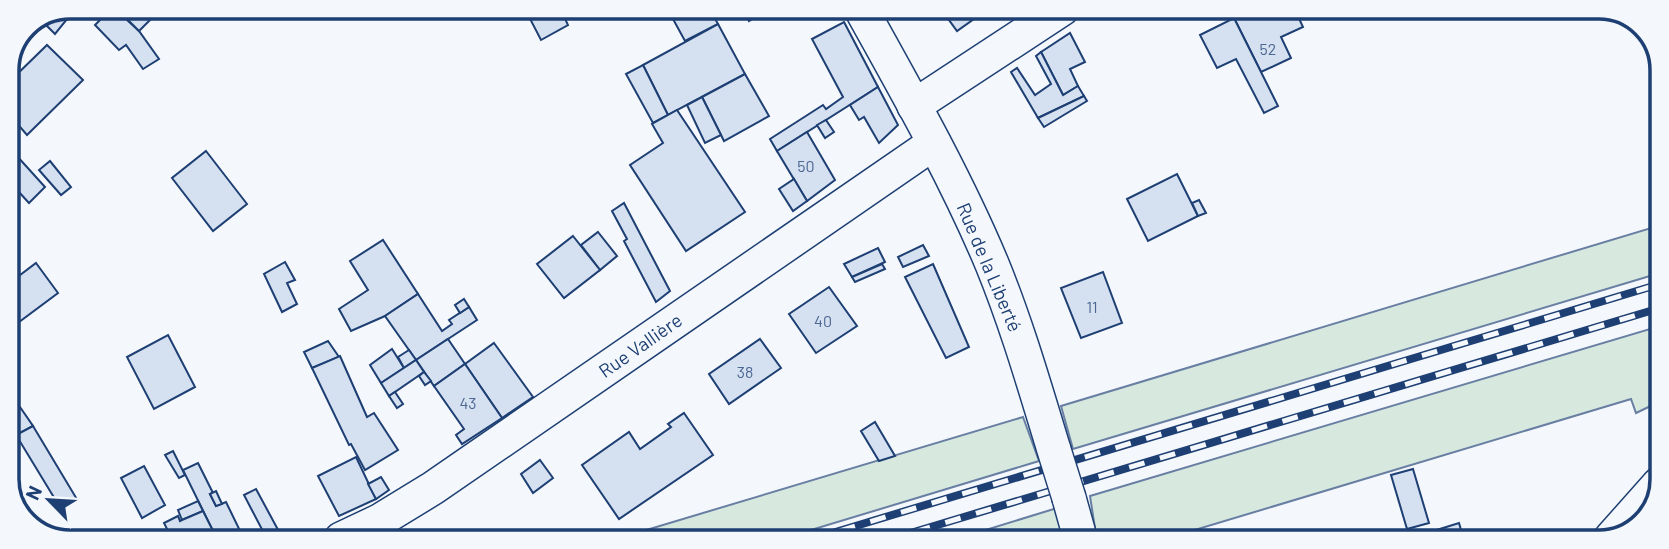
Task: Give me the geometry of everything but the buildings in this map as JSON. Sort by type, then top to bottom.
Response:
[{"type":"street","name":"Rue de la Liberté","points":[[866,19],[934,144],[1002,288],[1078,530]]},
{"type":"street","points":[[914,106],[1047,19]]},
{"type":"street","name":"Rue Vallière","points":[[360,530],[433,488],[934,144]]},
{"type":"street","points":[[1625,522],[1645,500]]},
{"type":"shaded area","points":[[1650,228],[1650,276],[1073,449],[1061,406]]},
{"type":"shaded area","points":[[1650,329],[1650,406],[1636,413],[1631,399],[1195,530],[1095,530],[1090,496]]},
{"type":"shaded area","points":[[1023,417],[1039,461],[811,530],[646,530]]},
{"type":"shaded area","points":[[1057,508],[1061,530],[986,530]]},
{"type":"railway","points":[[842,530],[1650,287]]},
{"type":"railway","points":[[921,530],[1650,311]]}]
